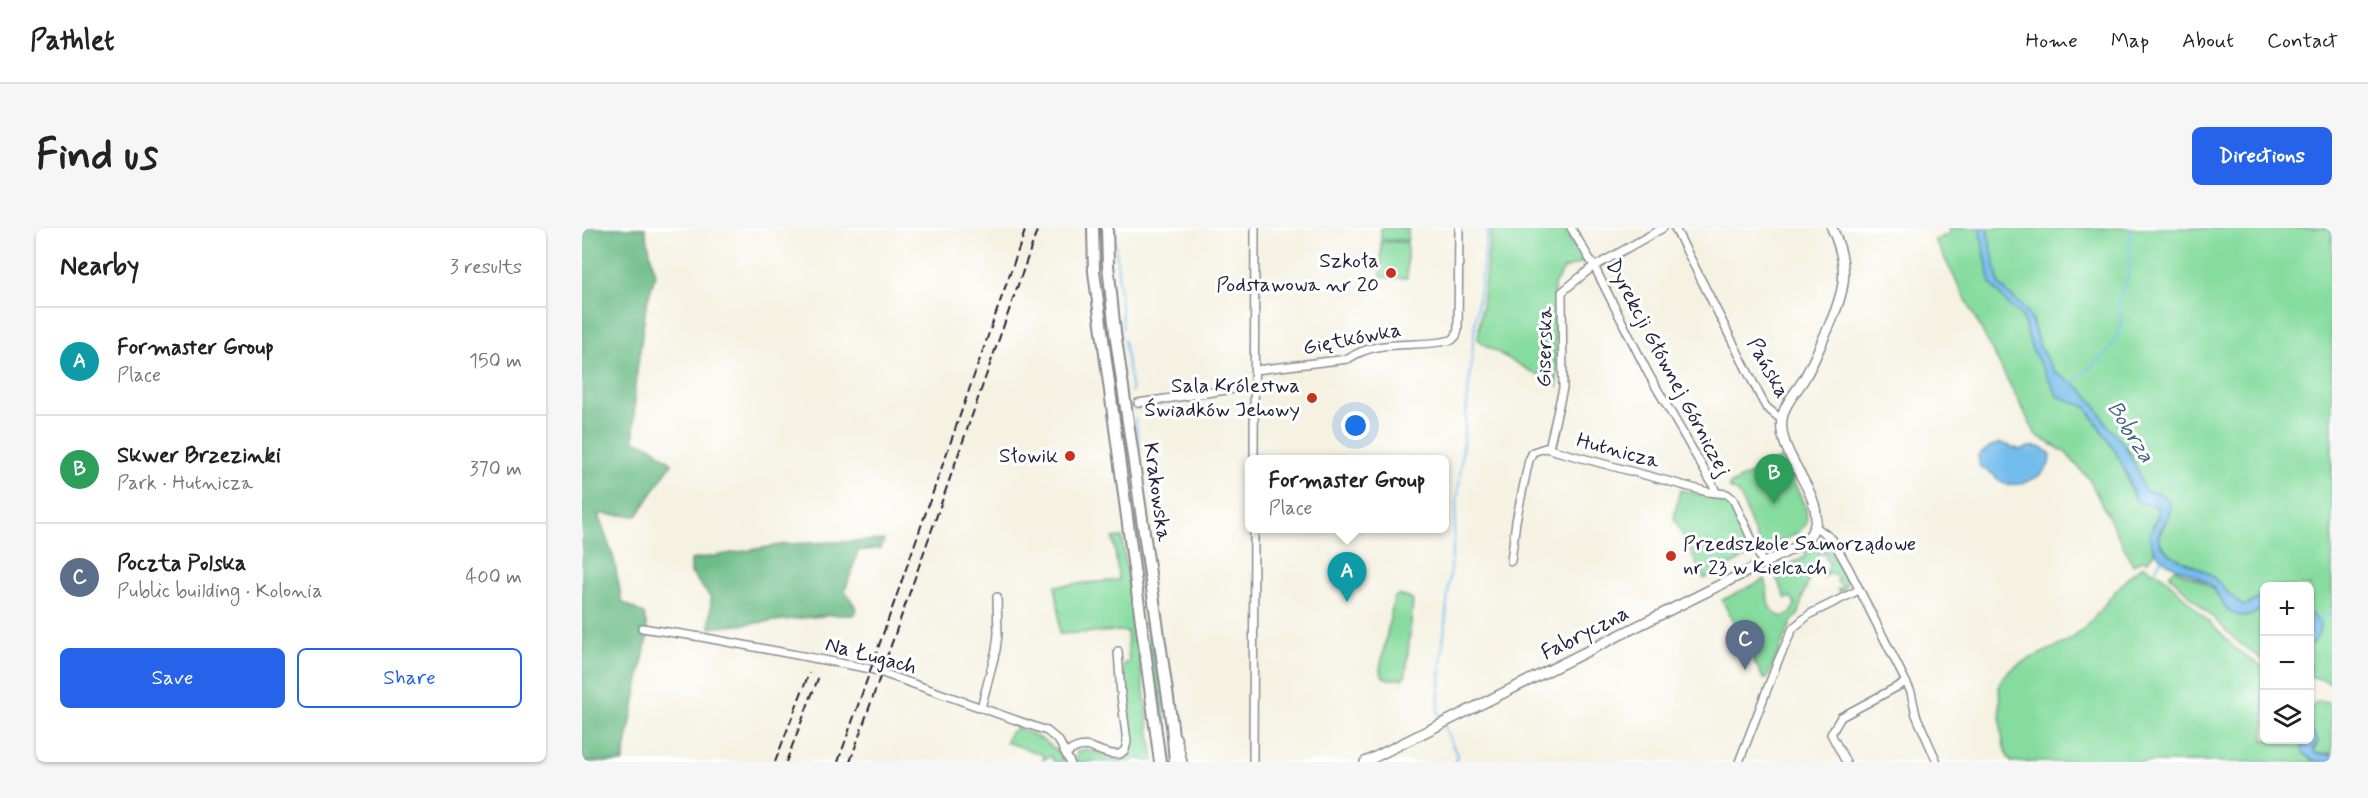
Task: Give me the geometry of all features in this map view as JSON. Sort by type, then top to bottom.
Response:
[{"type":"main road","name":"Krakowska","points":[[1093,228],[1094,272],[1160,762]]},
{"type":"main road","name":"Krakowska","points":[[1107,228],[1107,266],[1115,332],[1172,726],[1175,762]]},
{"type":"main road","points":[[1782,420],[1786,407],[1811,367],[1842,293],[1845,276],[1843,259],[1832,228]]},
{"type":"main road","name":"Pańska","points":[[1782,420],[1784,440],[1815,507],[1815,527]]},
{"type":"main road","name":"Fabryczna","points":[[1365,762],[1763,564],[1804,542],[1815,527]]},
{"type":"main road","points":[[1172,726],[1182,762]]},
{"type":"street","points":[[1254,455],[1255,228]]},
{"type":"street","name":"Giętkówka","points":[[1254,370],[1348,359],[1357,352],[1373,347],[1445,342],[1454,339],[1458,329],[1459,228]]},
{"type":"street","name":"Dyrekcji Głównej Górniczej","points":[[1571,228],[1594,266],[1643,363],[1716,493]]},
{"type":"street","name":"Giserska","points":[[1549,448],[1563,388],[1562,292],[1594,266],[1663,228]]},
{"type":"street","name":"Pańska","points":[[1675,228],[1761,399],[1766,407],[1782,420]]},
{"type":"street","points":[[1138,403],[1254,386]]},
{"type":"street","name":"Hutnicza","points":[[1511,561],[1516,521],[1529,460],[1537,449],[1549,448],[1727,494],[1733,499],[1763,564]]},
{"type":"street","points":[[1815,527],[1832,539],[1859,590],[1911,692],[1916,715],[1937,762]]},
{"type":"street","points":[[1253,762],[1254,533]]},
{"type":"street","points":[[1739,762],[1793,628],[1810,614],[1859,590]]},
{"type":"street","points":[[981,708],[998,634],[997,597]]},
{"type":"street","name":"Na Ługach","points":[[642,628],[849,664],[875,671],[1047,731],[1056,737],[1070,762]]},
{"type":"street","points":[[1067,753],[1085,745],[1113,754],[1120,754],[1125,750],[1127,742],[1118,651]]},
{"type":"street","points":[[1845,762],[1831,734],[1841,717],[1906,682]]},
{"type":"green space","points":[[582,228],[645,228],[655,275],[646,307],[635,386],[634,441],[649,445],[672,463],[637,516],[598,514],[614,559],[622,602],[644,614],[648,633],[623,762],[582,762]]},
{"type":"green space","points":[[1096,228],[1102,228],[1110,333],[1171,762],[1169,762],[1160,719],[1107,349]]},
{"type":"green space","points":[[1381,228],[1408,228],[1408,240],[1381,240]]},
{"type":"green space","points":[[1491,228],[1563,228],[1583,262],[1564,269],[1554,285],[1557,386],[1486,346],[1478,339]]},
{"type":"green space","points":[[1948,228],[2332,228],[2332,683],[2314,677],[2314,582],[2260,582],[2260,596],[2244,606],[2212,576],[2167,551],[2158,537],[2165,524],[2170,506],[2160,494],[2144,491],[2129,451],[2109,429],[2094,403],[2081,389],[2054,371],[2040,348],[2032,319],[2022,316],[2032,349],[2057,394],[2086,407],[2121,460],[2133,496],[2142,504],[2155,505],[2159,513],[2153,525],[2155,551],[2148,561],[2141,560],[2133,565],[2089,479],[2065,452],[2036,435],[1935,240],[1950,234]]},
{"type":"green space","points":[[1381,242],[1407,242],[1407,278],[1381,277]]},
{"type":"green space","points":[[1782,458],[1806,508],[1807,523],[1799,532],[1762,552],[1741,498],[1738,492],[1730,489],[1729,485]]},
{"type":"green space","points":[[1680,490],[1729,501],[1754,553],[1704,579],[1674,518]]},
{"type":"green space","points":[[1122,537],[1154,762],[1134,758],[1132,762],[1076,762],[1077,751],[1086,749],[1124,761],[1130,741],[1123,665],[1129,662],[1127,632],[1059,634],[1059,611],[1055,586],[1119,580],[1113,538]]},
{"type":"green space","points":[[884,540],[881,548],[858,551],[845,591],[857,609],[853,615],[831,615],[710,628],[711,598],[691,573],[691,560],[786,544]]},
{"type":"green space","points":[[1821,543],[1827,547],[1820,552],[1802,598],[1799,614],[1792,621],[1767,679],[1763,678],[1722,600],[1765,579],[1771,610],[1782,617],[1791,613],[1795,604],[1791,597],[1786,599],[1774,572],[1805,557],[1805,550]]},
{"type":"green space","points":[[1828,549],[1846,578],[1846,587],[1840,593],[1837,589],[1840,590],[1842,586],[1837,582],[1838,577],[1828,573],[1824,578],[1821,574],[1821,571],[1826,572],[1830,564],[1826,556],[1822,554]]},
{"type":"green space","points":[[2143,566],[2163,576],[2237,650],[2260,665],[2260,744],[2305,744],[2302,748],[2307,756],[2329,762],[2011,762],[2004,746],[2001,726],[1999,687],[2003,678],[2019,664],[2062,644],[2080,632],[2133,573]]},
{"type":"green space","points":[[2176,569],[2201,581],[2214,590],[2233,613],[2248,616],[2260,608],[2260,658],[2240,644],[2169,575]]},
{"type":"green space","points":[[1398,595],[1413,601],[1406,674],[1402,679],[1388,679],[1383,677],[1380,669],[1394,598]]},
{"type":"green space","points":[[2318,701],[2332,704],[2332,755],[2329,753],[2317,755],[2314,752],[2318,741],[2314,734],[2314,705]]},
{"type":"green space","points":[[1017,728],[1050,745],[1064,762],[1054,762],[1051,756],[1043,760],[1044,755],[1006,742],[1010,733]]},
{"type":"water","points":[[1979,228],[1987,228],[1999,284],[2028,312],[2040,348],[2054,371],[2081,389],[2094,403],[2110,429],[2124,444],[2138,471],[2144,490],[2160,494],[2168,500],[2171,506],[2170,512],[2159,536],[2163,547],[2168,553],[2209,574],[2244,606],[2260,596],[2260,608],[2256,612],[2244,617],[2233,613],[2228,610],[2208,583],[2172,565],[2157,554],[2149,535],[2158,516],[2155,505],[2142,504],[2135,500],[2127,474],[2115,451],[2086,407],[2058,396],[2032,349],[2022,316],[2009,306],[1991,284]]},
{"type":"water","points":[[2001,443],[2021,450],[2029,447],[2041,448],[2051,455],[2050,462],[2040,475],[2033,479],[2017,484],[2002,483],[1993,474],[1980,467],[1978,456],[1991,446]]},
{"type":"water","points":[[2314,616],[2320,625],[2314,641]]},
{"type":"water","points":[[2314,734],[2318,741],[2313,749],[2315,753],[2332,755],[2332,762],[2315,761],[2304,754],[2302,748],[2306,744],[2314,744]]},
{"type":"waterway","points":[[1114,228],[1123,328]]},
{"type":"waterway","points":[[1442,721],[1438,711],[1442,654],[1475,325],[1488,228]]},
{"type":"waterway","points":[[2071,385],[2111,348],[2122,325],[2119,300],[2128,275],[2131,228]]},
{"type":"waterway","points":[[1124,340],[1132,392]]},
{"type":"waterway","points":[[1135,419],[1140,451]]},
{"type":"waterway","points":[[2154,573],[2162,557]]},
{"type":"waterway","points":[[2317,622],[2332,612]]},
{"type":"waterway","points":[[1444,726],[1457,755],[1455,762]]},
{"type":"railway","points":[[838,762],[1026,228]]},
{"type":"railway","points":[[850,762],[1037,231]]},
{"type":"railway","points":[[775,762],[809,673]]},
{"type":"railway","points":[[786,762],[819,676]]},
{"type":"place","name":"Szkoła Podstawowa nr 20","points":[[1391,273]]},
{"type":"place","name":"Sala Królestwa Świadków Jehowy","points":[[1312,398]]},
{"type":"place","name":"Słowik","points":[[1070,456]]},
{"type":"place","name":"Skwer Brzezinki","points":[[1774,504]]},
{"type":"place","name":"Przedszkole Samorządowe nr 23 w Kielcach","points":[[1671,556]]},
{"type":"place","name":"Formaster Group","points":[[1347,602]]},
{"type":"place","name":"Poczta Polska","points":[[1745,670]]},
{"type":"water label","name":"Bobrza","points":[[2130,432]]}]
